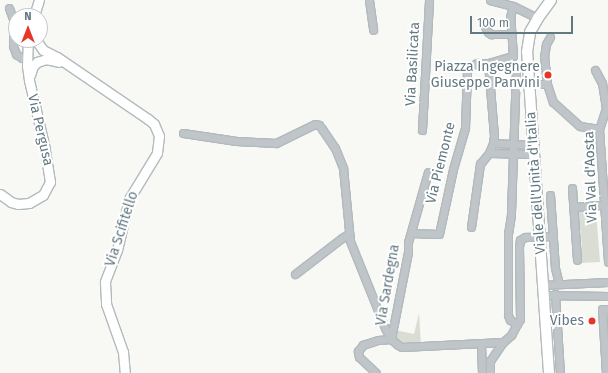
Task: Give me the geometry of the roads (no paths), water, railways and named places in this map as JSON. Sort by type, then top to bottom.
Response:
[{"type":"main road","name":"Viale dell'Unità d'Italia","points":[[549,373],[534,150],[528,84],[527,44],[538,18],[551,0]]},
{"type":"main road","name":"Via Pergusa","points":[[0,194],[11,202],[18,204],[29,203],[43,195],[50,182],[45,149],[28,80],[27,48]]},
{"type":"main road","points":[[41,48],[45,54]]},
{"type":"main road","points":[[27,55],[45,54]]},
{"type":"main road","points":[[28,80],[33,66],[45,54]]},
{"type":"main road","name":"Via Scifitello","points":[[45,54],[66,64],[148,119],[154,124],[159,136],[157,154],[129,199],[117,250],[105,282],[106,304],[123,352],[125,373]]},
{"type":"street","points":[[369,0],[373,30]]},
{"type":"street","name":"Via Basilicata","points":[[422,130],[429,0]]},
{"type":"street","points":[[490,0],[512,6],[538,18]]},
{"type":"street","points":[[471,227],[480,164],[489,154],[493,143],[488,63],[513,56],[510,17],[512,6]]},
{"type":"street","points":[[485,27],[491,34],[511,34]]},
{"type":"street","points":[[550,37],[546,44],[544,56],[547,84],[553,102],[580,126],[599,129]]},
{"type":"street","points":[[14,48],[16,54],[22,58],[27,55]]},
{"type":"street","name":"Via Piemonte","points":[[411,233],[439,234],[453,169],[465,128],[467,71],[471,66],[488,63]]},
{"type":"street","points":[[516,69],[513,145],[514,154],[510,223],[508,233],[508,315],[510,320],[517,324]]},
{"type":"street","name":"Via Val d'Aosta","points":[[595,70],[602,83],[606,108],[599,129],[608,262]]},
{"type":"street","points":[[528,84],[547,84]]},
{"type":"street","points":[[183,133],[236,141],[276,143],[315,124],[318,125],[335,148],[343,168],[348,234],[391,339],[378,340],[363,345],[358,351],[359,357],[376,373]]},
{"type":"street","points":[[493,143],[513,145],[534,150]]},
{"type":"street","points":[[489,154],[514,154],[534,150]]},
{"type":"street","name":"Via Sardegna","points":[[428,172],[408,242],[408,252],[391,339],[402,347],[502,342]]},
{"type":"street","points":[[572,188],[577,260]]},
{"type":"street","points":[[550,195],[556,268],[563,294]]},
{"type":"street","points":[[573,207],[605,200]]},
{"type":"street","points":[[295,274],[348,234]]},
{"type":"street","points":[[490,373],[490,360],[502,342],[511,335],[517,324],[520,310],[519,243],[522,238],[553,236]]},
{"type":"street","points":[[543,290],[561,284],[608,282]]},
{"type":"street","points":[[543,290],[555,294],[608,296]]},
{"type":"street","points":[[555,294],[560,373]]},
{"type":"street","points":[[606,373],[602,310],[608,309]]},
{"type":"street","points":[[481,344],[482,373]]},
{"type":"place","name":"Piazza Ingegnere Giuseppe Panvini","points":[[548,75]]},
{"type":"place","name":"Vibes","points":[[592,321]]}]
